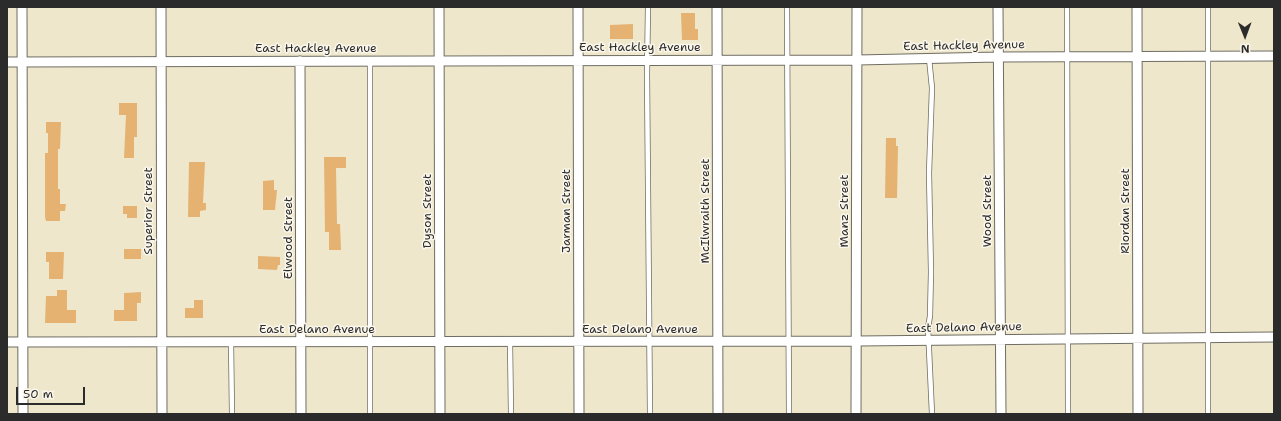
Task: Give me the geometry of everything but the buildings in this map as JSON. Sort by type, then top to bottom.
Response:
[{"type":"street","points":[[22,7],[23,414]]},
{"type":"street","name":"Superior Street","points":[[161,7],[162,414]]},
{"type":"street","name":"Dyson Street","points":[[439,7],[440,414]]},
{"type":"street","name":"Jarman Street","points":[[578,7],[579,414]]},
{"type":"street","name":"McIlwraith Street","points":[[717,7],[718,414]]},
{"type":"street","name":"Manz Street","points":[[856,414],[857,7]]},
{"type":"street","name":"Wood Street","points":[[998,7],[1001,414]]},
{"type":"street","name":"Riordan Street","points":[[1137,7],[1138,414]]},
{"type":"street","name":"East Hackley Avenue","points":[[7,62],[857,60],[1067,56],[1274,56]]},
{"type":"street","name":"Elwood Street","points":[[300,61],[301,414]]},
{"type":"street","name":"East Delano Avenue","points":[[7,342],[650,342],[1274,337]]},
{"type":"lane","points":[[648,7],[647,74],[650,414]]},
{"type":"lane","points":[[787,7],[789,414]]},
{"type":"lane","points":[[1068,7],[1068,414]]},
{"type":"lane","points":[[1208,7],[1208,414]]},
{"type":"lane","points":[[929,58],[932,88],[930,173],[931,272],[928,340],[932,414]]},
{"type":"lane","points":[[370,61],[370,414]]},
{"type":"lane","points":[[231,342],[232,414]]},
{"type":"lane","points":[[510,342],[511,414]]}]
